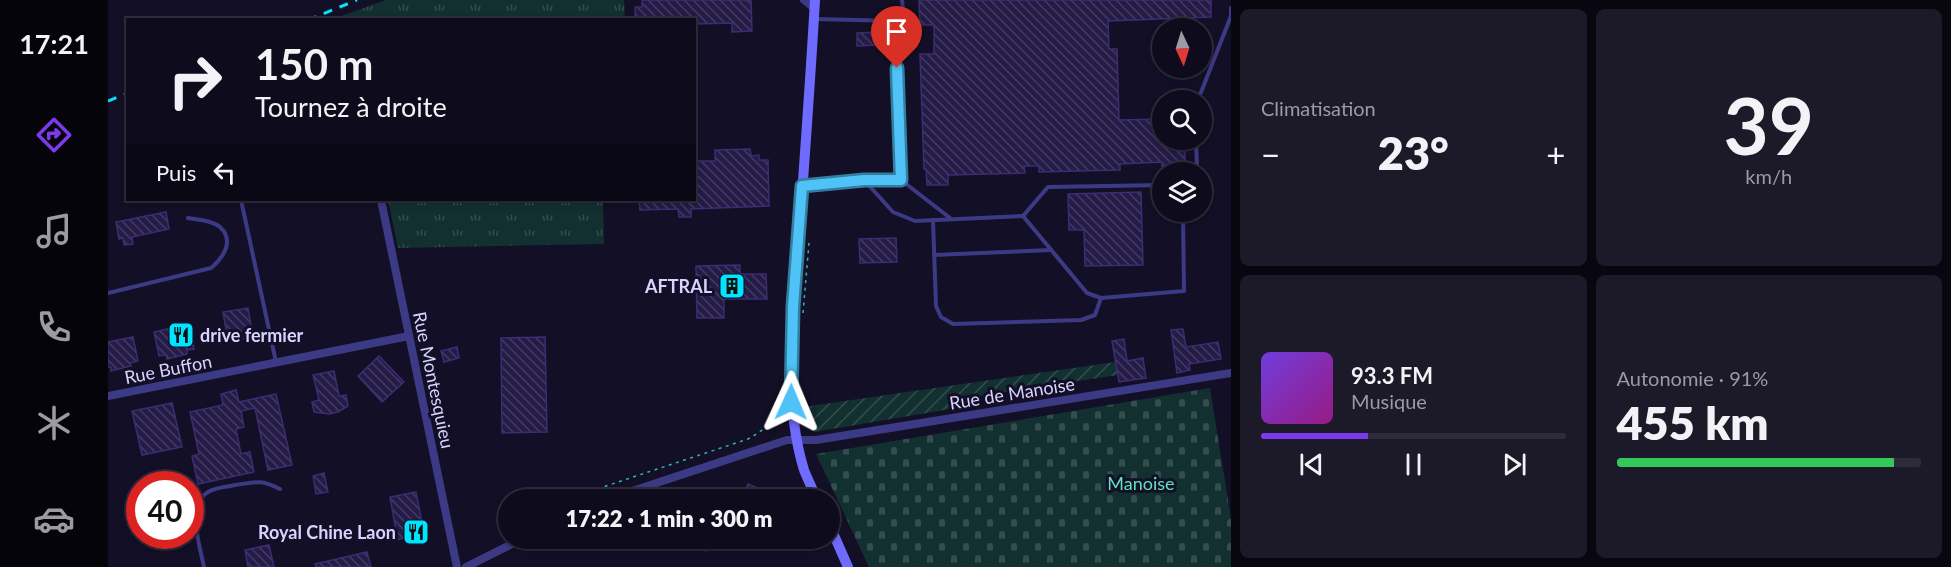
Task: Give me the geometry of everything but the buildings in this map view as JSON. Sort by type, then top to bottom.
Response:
[{"type":"street","points":[[804,0],[814,9],[793,307],[791,402],[797,440],[805,472],[812,489]]},
{"type":"street","name":"Rue Montesquieu","points":[[381,201],[457,567]]},
{"type":"street","name":"Rue Buffon","points":[[108,396],[409,336]]},
{"type":"street","name":"Rue de Manoise","points":[[639,489],[788,440],[816,440],[1231,373]]},
{"type":"street","points":[[469,566],[502,549]]},
{"type":"street","points":[[840,549],[848,567]]},
{"type":"lane","points":[[901,180],[897,91],[898,21],[903,9],[902,0]]},
{"type":"lane","points":[[1202,90],[1231,16],[1231,8]]},
{"type":"lane","points":[[814,9],[898,21]]},
{"type":"lane","points":[[802,186],[864,180],[901,180],[951,219]]},
{"type":"lane","points":[[864,180],[892,212],[915,221],[1023,216],[1048,187],[1152,185]]},
{"type":"lane","points":[[241,201],[276,363]]},
{"type":"lane","points":[[1023,216],[1087,293],[1101,298],[1184,291],[1183,222]]},
{"type":"lane","points":[[108,293],[212,268],[222,260],[226,251],[227,239],[220,228],[207,221],[188,218]]},
{"type":"lane","points":[[933,220],[936,306],[941,317],[953,324],[1081,320],[1095,315],[1101,298]]},
{"type":"lane","points":[[934,255],[1052,250]]},
{"type":"lane","points":[[204,567],[195,524],[198,507],[205,493],[217,488],[264,481],[280,489]]},
{"type":"path","points":[[598,489],[748,439],[775,422],[793,418]]},
{"type":"green space","points":[[386,0],[624,0],[625,18],[336,18]]},
{"type":"green space","points":[[388,201],[603,201],[604,244],[398,248]]},
{"type":"green space","points":[[1115,362],[1118,375],[974,397],[974,405],[814,432],[806,427],[803,407]]},
{"type":"green space","name":"Manoise","points":[[1210,388],[1231,519],[1231,567],[869,567],[840,505],[840,489],[832,489],[816,454]]},
{"type":"railway","points":[[313,18],[357,0]]},
{"type":"railway","points":[[108,101],[126,94]]},
{"type":"place","name":"AFTRAL","points":[[732,286]]},
{"type":"place","name":"drive fermier","points":[[181,335]]},
{"type":"place","name":"Royal Chine Laon","points":[[416,532]]},
{"type":"route","points":[[791,402],[793,307],[802,186],[864,180],[901,180],[897,68]]}]
